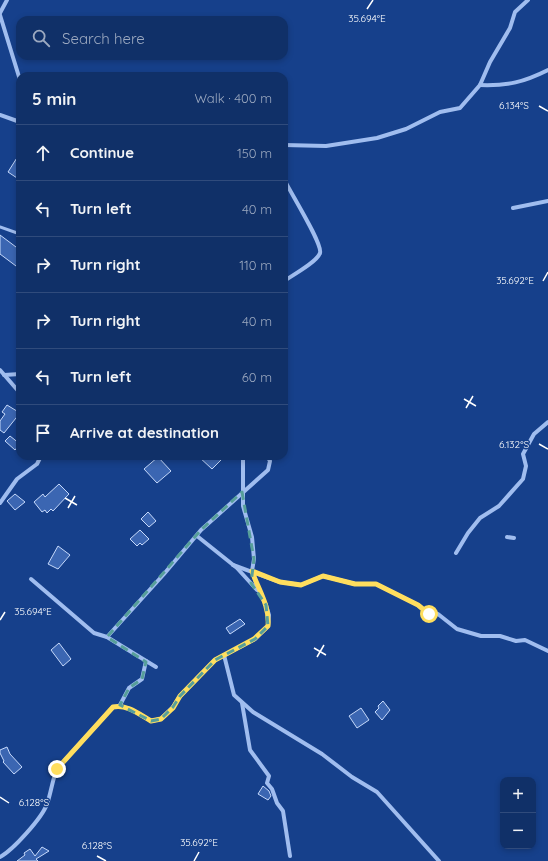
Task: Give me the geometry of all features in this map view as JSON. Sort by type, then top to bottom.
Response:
[{"type":"street","points":[[7,0],[0,14],[18,72]]},
{"type":"street","points":[[288,145],[326,146],[391,135],[440,112],[460,108],[480,85],[490,62],[510,28],[515,12],[528,0]]},
{"type":"street","points":[[480,85],[507,85],[534,78],[548,70]]},
{"type":"street","points":[[0,115],[16,121]]},
{"type":"street","points":[[288,187],[302,214],[316,235],[320,243],[321,252],[316,259],[288,277]]},
{"type":"street","points":[[513,208],[548,201]]},
{"type":"street","points":[[0,370],[16,388]]},
{"type":"street","points":[[4,375],[16,374]]},
{"type":"street","points":[[456,553],[468,533],[480,518],[499,506],[523,479],[526,466],[523,454],[534,434],[548,422]]},
{"type":"street","points":[[0,503],[17,479],[37,464],[39,460]]},
{"type":"street","points":[[0,857],[43,814],[57,769],[113,707],[120,705],[151,721],[161,719],[173,708],[180,696],[210,665],[224,655],[254,639],[268,626],[269,615],[252,571],[254,559],[252,537],[243,506],[243,460]]},
{"type":"street","points":[[106,637],[197,536],[242,492],[268,470],[269,460]]},
{"type":"street","points":[[197,536],[233,565],[260,593]]},
{"type":"street","points":[[507,537],[514,538]]},
{"type":"street","points":[[233,565],[280,582],[301,585],[323,576],[355,584],[376,584],[418,605],[429,614],[438,614],[457,629],[481,636],[500,636],[516,641],[525,640],[548,651]]},
{"type":"street","points":[[31,579],[94,633],[106,637],[156,667]]},
{"type":"street","points":[[224,655],[234,695],[252,712],[322,754],[352,777],[377,792],[439,861]]},
{"type":"street","points":[[120,705],[129,688],[142,679],[146,661]]},
{"type":"street","points":[[242,702],[250,750],[269,776],[266,783],[272,789],[277,803],[283,811],[290,856]]},
{"type":"lane","points":[[0,227],[16,233]]},
{"type":"highlighted area","points":[[242,492],[254,559],[251,583],[266,605],[268,626],[255,639],[215,660],[180,696],[173,707],[161,719],[151,721],[120,705],[129,688],[142,679],[146,662],[107,637],[201,530]]},
{"type":"building","points":[[16,159],[16,177],[8,172]]},
{"type":"building","points":[[0,235],[16,247],[16,266],[0,254]]},
{"type":"building","points":[[7,405],[16,411],[16,418],[4,433],[0,430],[0,421],[5,414],[2,412]]},
{"type":"building","points":[[10,436],[16,441],[16,449],[15,450],[5,441]]},
{"type":"building","points":[[154,460],[161,460],[171,471],[157,483],[144,469]]},
{"type":"building","points":[[202,460],[221,460],[212,469]]},
{"type":"building","points":[[59,484],[69,494],[53,511],[51,509],[47,513],[45,510],[42,512],[34,502],[43,494],[45,497]]},
{"type":"building","points":[[15,494],[25,502],[15,510],[7,501]]},
{"type":"building","points":[[148,512],[156,521],[149,527],[141,519]]},
{"type":"building","points":[[140,530],[149,539],[142,545],[140,543],[137,546],[130,539]]},
{"type":"building","points":[[58,546],[70,555],[58,569],[48,564]]},
{"type":"building","points":[[240,619],[245,624],[230,634],[226,628]]},
{"type":"building","points":[[59,643],[71,659],[63,666],[51,650]]},
{"type":"building","points":[[383,701],[390,710],[382,720],[375,712]]},
{"type":"building","points":[[361,708],[369,720],[357,728],[349,716]]},
{"type":"building","points":[[7,747],[10,754],[22,767],[14,774],[3,762],[4,761],[0,753],[0,750]]},
{"type":"building","points":[[263,786],[269,791],[271,796],[268,800],[258,794]]},
{"type":"building","points":[[42,847],[49,851],[36,859],[38,861],[17,861],[30,849],[35,856]]},
{"type":"route","points":[[57,769],[113,707],[120,705],[151,721],[161,719],[173,708],[180,696],[215,660],[254,639],[268,626],[269,615],[252,571],[280,582],[301,585],[323,576],[330,576],[355,584],[376,584],[408,602],[418,605],[429,614]]}]
